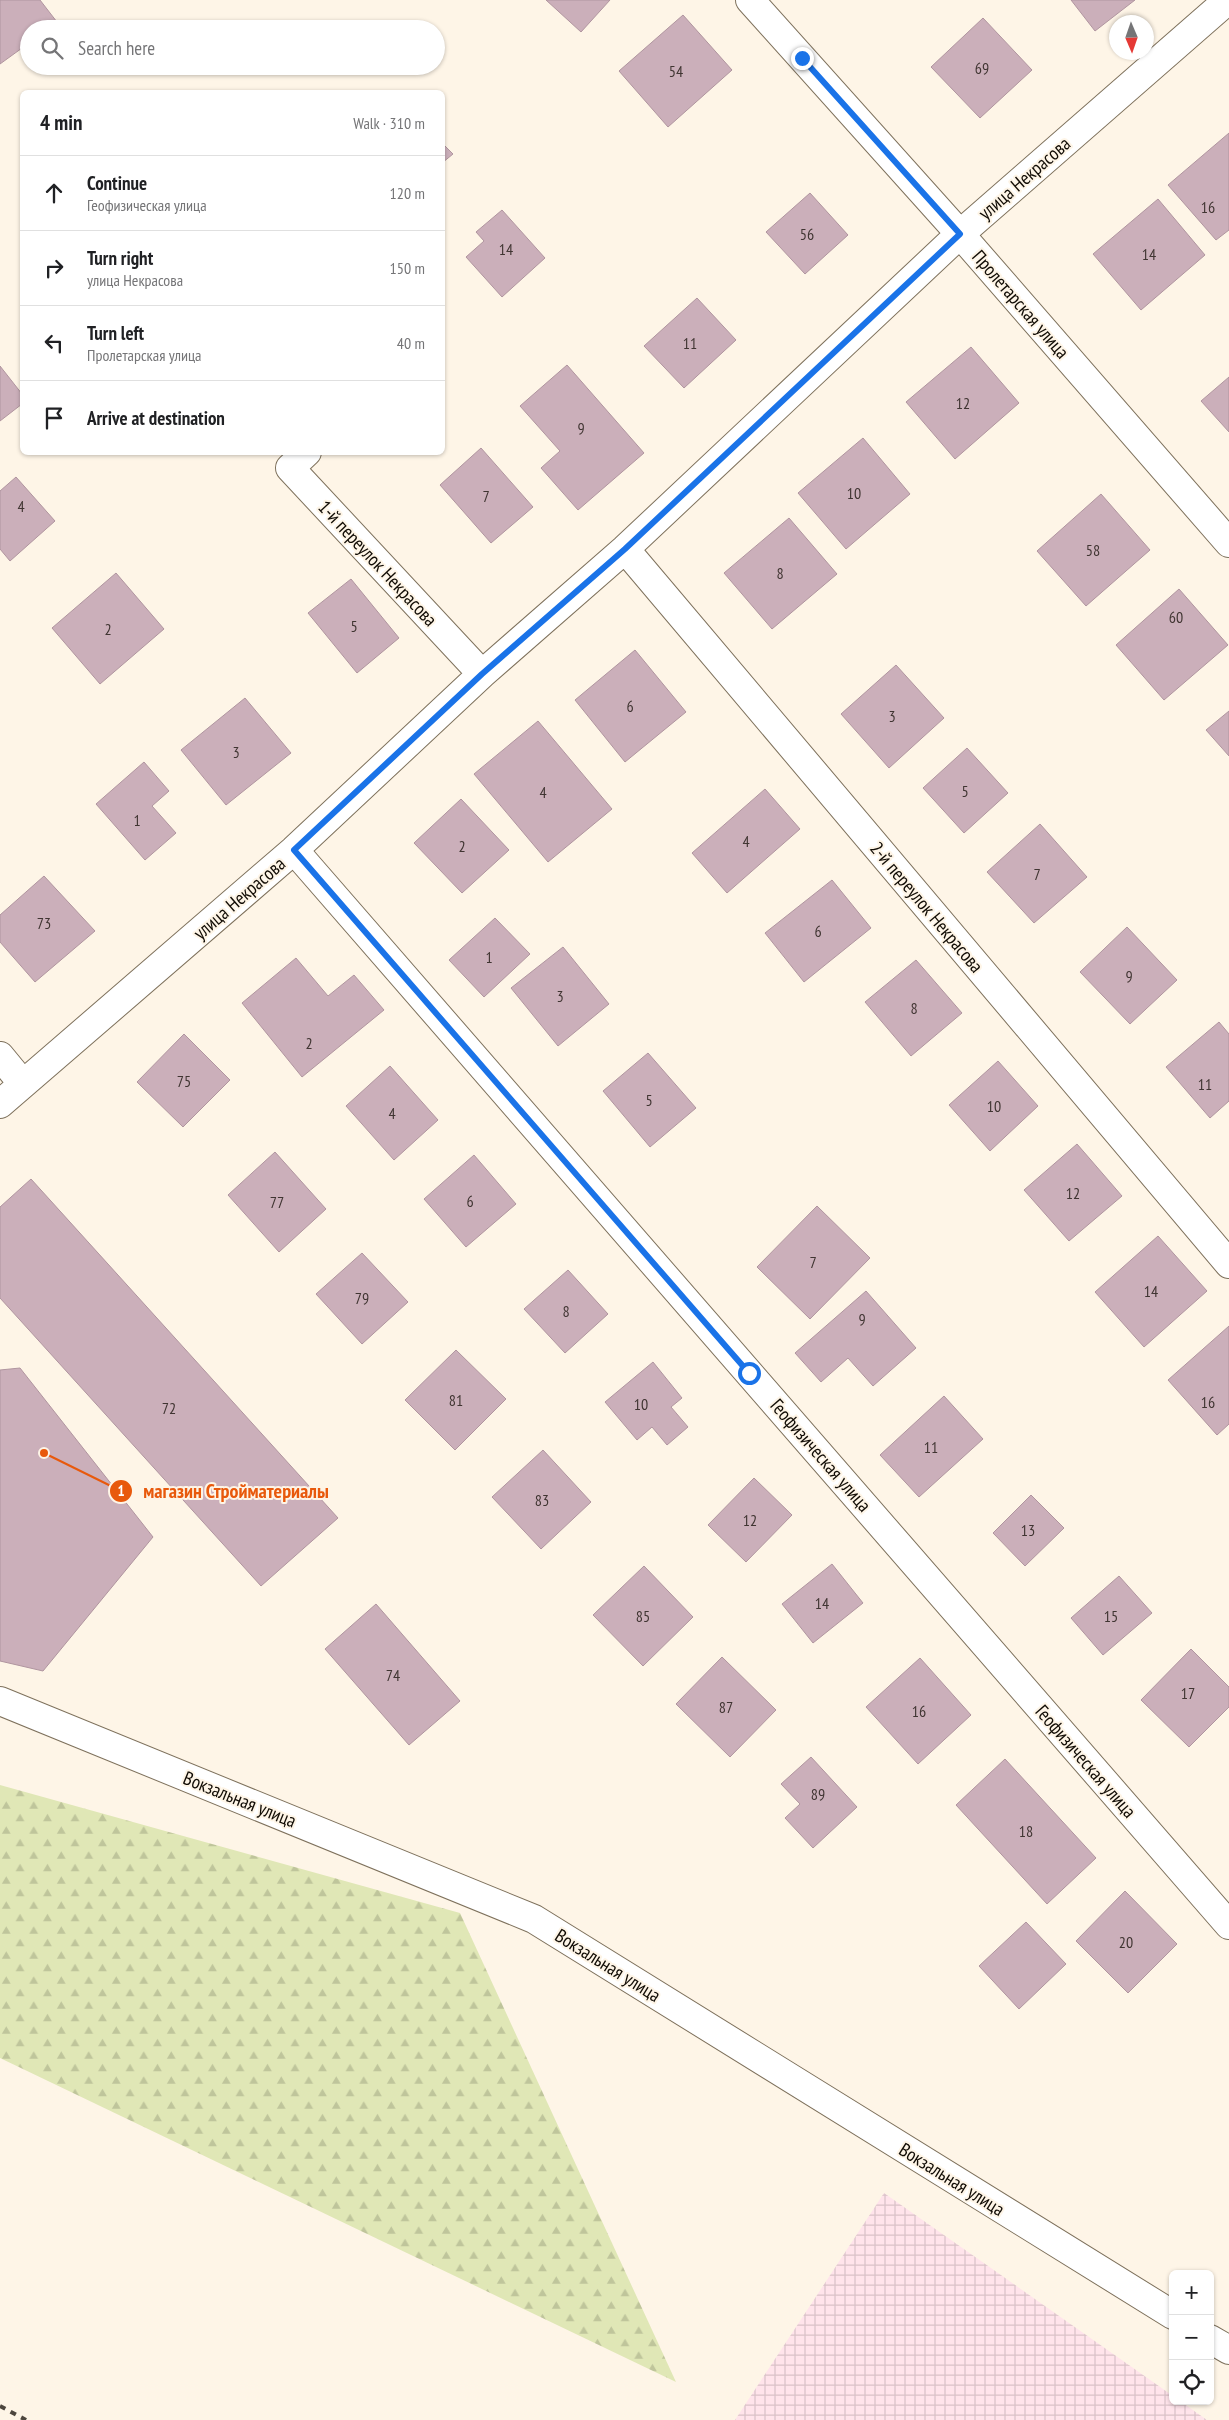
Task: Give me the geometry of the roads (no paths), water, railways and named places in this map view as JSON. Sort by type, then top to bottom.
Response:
[{"type":"street","name":"Пролетарская улица","points":[[750,0],[960,234],[1229,543]]},
{"type":"street","name":"улица Некрасова","points":[[0,1104],[294,850],[482,674],[625,549],[960,234],[1228,0]]},
{"type":"street","name":"1-й переулок Некрасова","points":[[304,455],[290,468],[482,674]]},
{"type":"street","name":"2-й переулок Некрасова","points":[[625,549],[1229,1264]]},
{"type":"street","name":"Геофизическая улица","points":[[294,850],[1229,1925]]},
{"type":"street","points":[[0,1056],[23,1084]]},
{"type":"street","name":"Вокзальная улица","points":[[0,1701],[534,1920],[1169,2313]]},
{"type":"street","points":[[1214,2341],[1229,2350]]},
{"type":"railway","points":[[0,2406],[26,2420]]},
{"type":"place","name":"магазин Стройматериалы","points":[[44,1453]]}]
